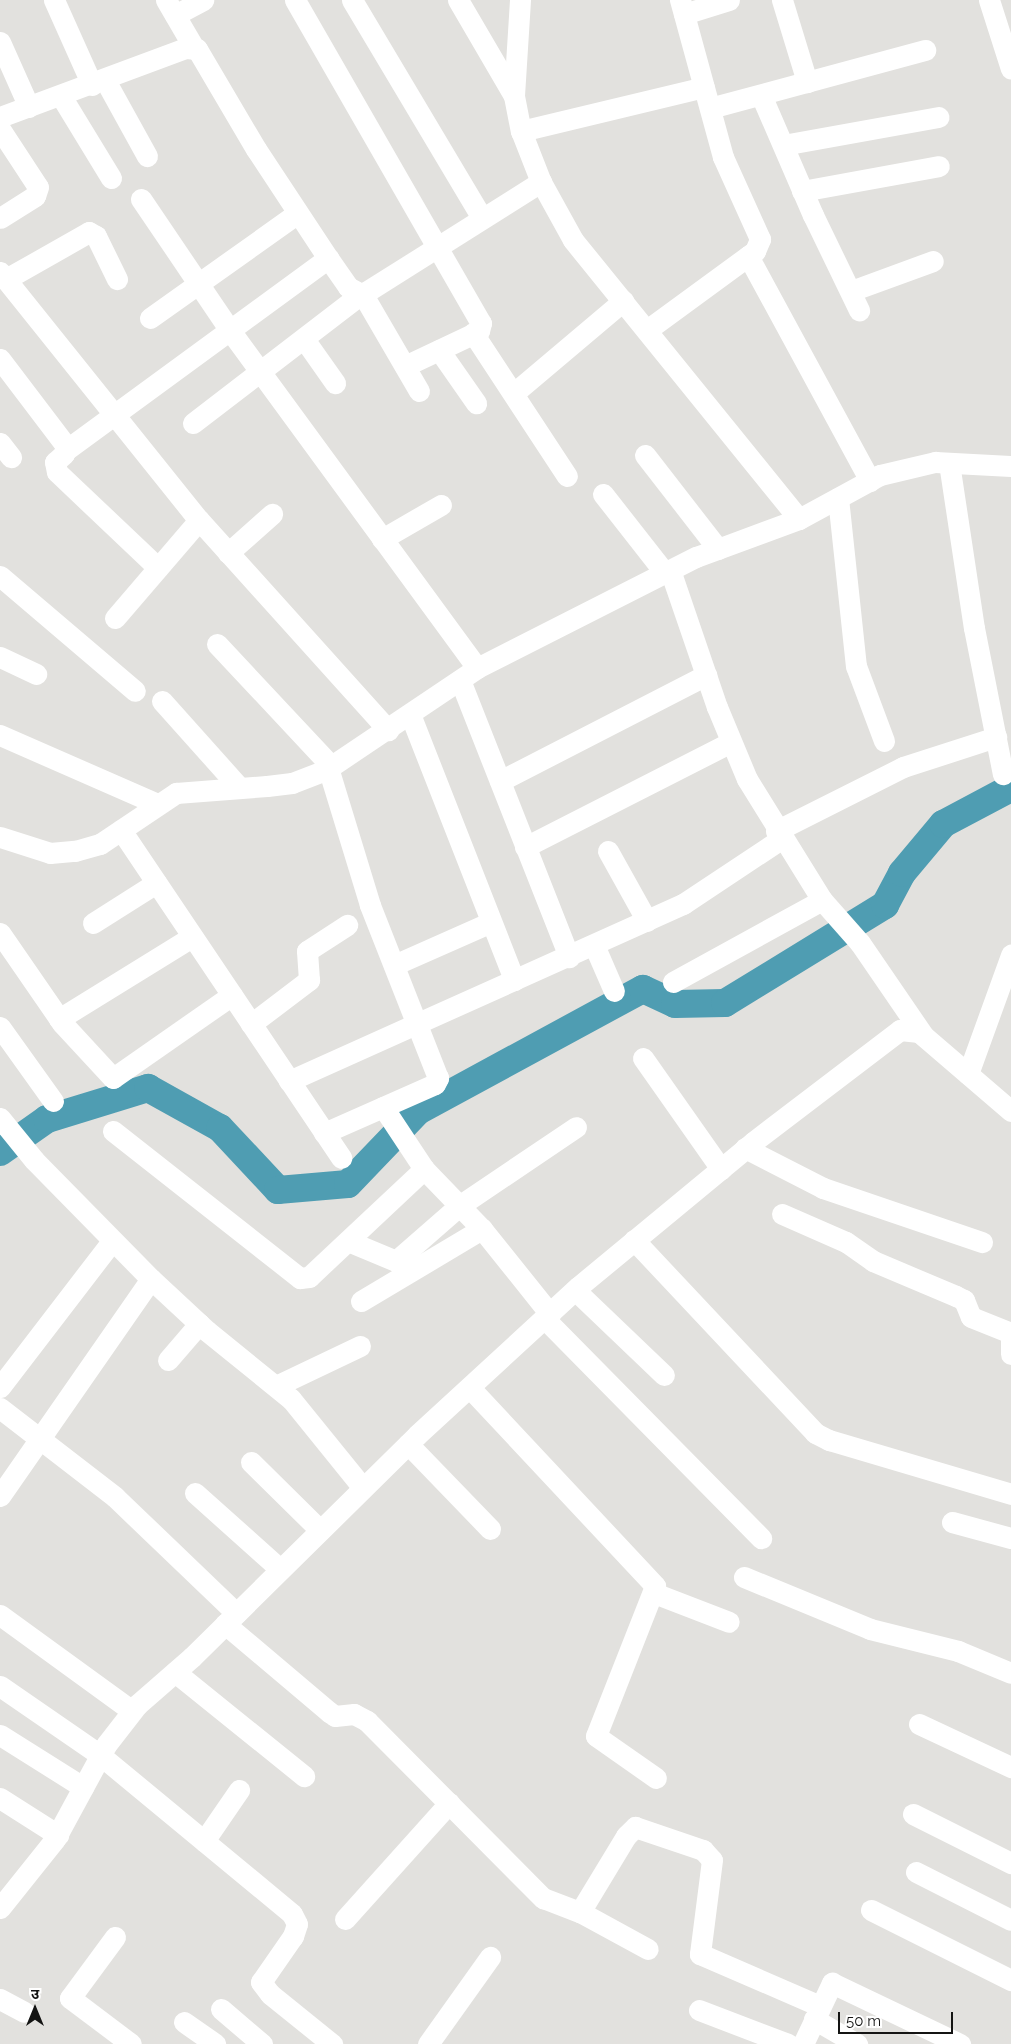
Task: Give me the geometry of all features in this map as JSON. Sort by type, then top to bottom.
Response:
[{"type":"street","points":[[54,0],[99,82],[147,156]]},
{"type":"street","points":[[203,0],[170,8],[328,258],[348,287],[363,295],[419,391]]},
{"type":"street","points":[[295,0],[438,245],[481,323],[479,331],[405,366]]},
{"type":"street","points":[[352,0],[482,218]]},
{"type":"street","points":[[458,0],[514,96]]},
{"type":"street","points":[[520,0],[514,96],[521,131],[541,182],[573,240],[799,519]]},
{"type":"street","points":[[647,330],[748,256],[759,245],[759,232],[727,169],[682,7],[729,0]]},
{"type":"street","points":[[782,0],[807,82]]},
{"type":"street","points":[[989,0],[1011,69]]},
{"type":"street","points":[[0,42],[29,107]]},
{"type":"street","points":[[0,117],[194,48]]},
{"type":"street","points":[[710,108],[925,50]]},
{"type":"street","points":[[521,131],[704,87]]},
{"type":"street","points":[[761,95],[802,191],[855,300],[933,261]]},
{"type":"street","points":[[62,96],[111,178]]},
{"type":"street","points":[[783,145],[939,117]]},
{"type":"street","points":[[0,129],[38,187],[35,196],[0,218]]},
{"type":"street","points":[[802,191],[939,166]]},
{"type":"street","points":[[193,423],[363,295],[369,288],[541,182]]},
{"type":"street","points":[[141,199],[229,329],[477,668]]},
{"type":"street","points":[[150,318],[298,213]]},
{"type":"street","points":[[118,279],[96,236],[89,232],[3,275],[114,418],[199,520],[388,730]]},
{"type":"street","points":[[748,256],[870,481]]},
{"type":"street","points":[[158,568],[56,472],[55,462],[66,450],[114,418],[229,329],[328,258]]},
{"type":"street","points":[[514,393],[623,301]]},
{"type":"street","points":[[473,333],[567,476]]},
{"type":"street","points":[[304,339],[335,383]]},
{"type":"street","points":[[439,350],[476,403]]},
{"type":"street","points":[[0,360],[66,450]]},
{"type":"street","points":[[644,455],[718,549]]},
{"type":"street","points":[[0,837],[28,849],[50,853],[100,844],[158,804],[191,789],[292,783],[329,767],[388,730],[477,668],[668,572],[718,549],[799,519],[870,481],[935,462],[1011,466]]},
{"type":"street","points":[[949,464],[974,628],[1003,774]]},
{"type":"street","points":[[603,494],[668,572],[731,742],[778,835],[822,900],[846,924],[860,943],[923,1036]]},
{"type":"street","points":[[838,498],[856,666],[884,741]]},
{"type":"street","points":[[382,539],[441,504]]},
{"type":"street","points":[[228,553],[272,514]]},
{"type":"street","points":[[115,618],[199,520]]},
{"type":"street","points":[[0,576],[135,691]]},
{"type":"street","points":[[217,644],[329,767],[370,905],[438,1081],[324,1133]]},
{"type":"street","points":[[0,657],[36,674]]},
{"type":"street","points":[[500,781],[706,675]]},
{"type":"street","points":[[460,680],[569,957]]},
{"type":"street","points":[[162,701],[239,787]]},
{"type":"street","points":[[410,714],[514,980]]},
{"type":"street","points":[[0,735],[158,804]]},
{"type":"street","points":[[289,1081],[416,1020],[569,957],[693,899],[778,835],[903,768],[996,737]]},
{"type":"street","points":[[526,847],[731,742]]},
{"type":"street","points":[[121,830],[341,1158]]},
{"type":"street","points":[[608,851],[647,921]]},
{"type":"street","points":[[93,923],[156,883]]},
{"type":"street","points":[[673,982],[822,900]]},
{"type":"street","points":[[394,966],[491,922]]},
{"type":"street","points":[[251,1024],[309,980],[307,951],[347,925]]},
{"type":"street","points":[[0,933],[59,1019],[114,1078],[232,995]]},
{"type":"street","points":[[59,1019],[192,937]]},
{"type":"street","points":[[594,946],[614,991]]},
{"type":"street","points":[[968,1074],[1011,955]]},
{"type":"street","points":[[0,1027],[53,1101]]},
{"type":"street","points":[[0,1908],[58,1835],[100,1755],[132,1711],[231,1619],[408,1444],[575,1290],[745,1148],[890,1035],[908,1029],[923,1036],[1011,1111]]},
{"type":"street","points":[[643,1058],[721,1169]]},
{"type":"street","points":[[383,1107],[424,1169],[482,1229],[547,1317],[761,1538]]},
{"type":"street","points":[[0,1118],[14,1139],[150,1279],[199,1324],[276,1386],[363,1488]]},
{"type":"street","points":[[348,1241],[396,1261],[459,1206],[576,1127]]},
{"type":"street","points":[[114,1131],[300,1278],[309,1277],[424,1169]]},
{"type":"street","points":[[745,1148],[823,1188],[982,1242]]},
{"type":"street","points":[[782,1214],[846,1242],[873,1261],[964,1300],[971,1317],[1011,1333]]},
{"type":"street","points":[[361,1301],[482,1229]]},
{"type":"street","points":[[634,1240],[815,1433],[829,1440],[1011,1494]]},
{"type":"street","points":[[0,1387],[112,1241]]},
{"type":"street","points":[[0,1496],[37,1439],[150,1279]]},
{"type":"street","points":[[575,1290],[664,1375]]},
{"type":"street","points":[[168,1360],[199,1324]]},
{"type":"street","points":[[1011,1339],[1011,1354]]},
{"type":"street","points":[[276,1386],[360,1346]]},
{"type":"street","points":[[470,1388],[651,1580],[654,1593],[596,1736],[656,1778]]},
{"type":"street","points":[[0,1408],[37,1439],[115,1497],[231,1619],[328,1712],[362,1716],[543,1898],[580,1912],[648,1949]]},
{"type":"street","points":[[408,1444],[490,1529]]},
{"type":"street","points":[[251,1462],[320,1530]]},
{"type":"street","points":[[195,1493],[280,1570]]},
{"type":"street","points":[[952,1522],[1011,1538]]},
{"type":"street","points":[[744,1577],[870,1629],[958,1651],[1011,1673]]},
{"type":"street","points":[[654,1593],[729,1622]]},
{"type":"street","points":[[0,1615],[132,1711]]},
{"type":"street","points":[[175,1672],[304,1776]]},
{"type":"street","points":[[0,1686],[100,1755],[296,1919],[294,1936],[261,1982],[270,1994],[332,2044]]},
{"type":"street","points":[[919,1724],[1011,1767]]},
{"type":"street","points":[[0,1735],[83,1787]]},
{"type":"street","points":[[204,1841],[238,1790]]},
{"type":"street","points":[[0,1798],[58,1835]]},
{"type":"street","points":[[345,1919],[449,1804]]},
{"type":"street","points":[[913,1814],[1011,1863]]},
{"type":"street","points":[[580,1912],[626,1836],[635,1826],[703,1850],[712,1860],[700,1954],[817,2012],[857,2044]]},
{"type":"street","points":[[916,1872],[1011,1920]]},
{"type":"street","points":[[871,1910],[1011,1980]]},
{"type":"street","points":[[116,1937],[70,1998],[131,2044]]},
{"type":"street","points":[[428,2044],[490,1957]]},
{"type":"street","points":[[803,2044],[828,1988],[838,1984],[960,2044]]},
{"type":"street","points":[[0,2000],[24,2012]]},
{"type":"street","points":[[221,2009],[262,2044]]},
{"type":"street","points":[[700,2010],[788,2044]]},
{"type":"street","points":[[184,2022],[215,2044]]},
{"type":"waterway","points":[[0,1152],[47,1119],[148,1088],[220,1128],[278,1190],[348,1184],[418,1111],[643,989],[675,1004],[725,1003],[885,905],[902,873],[943,824],[1011,788]]}]
